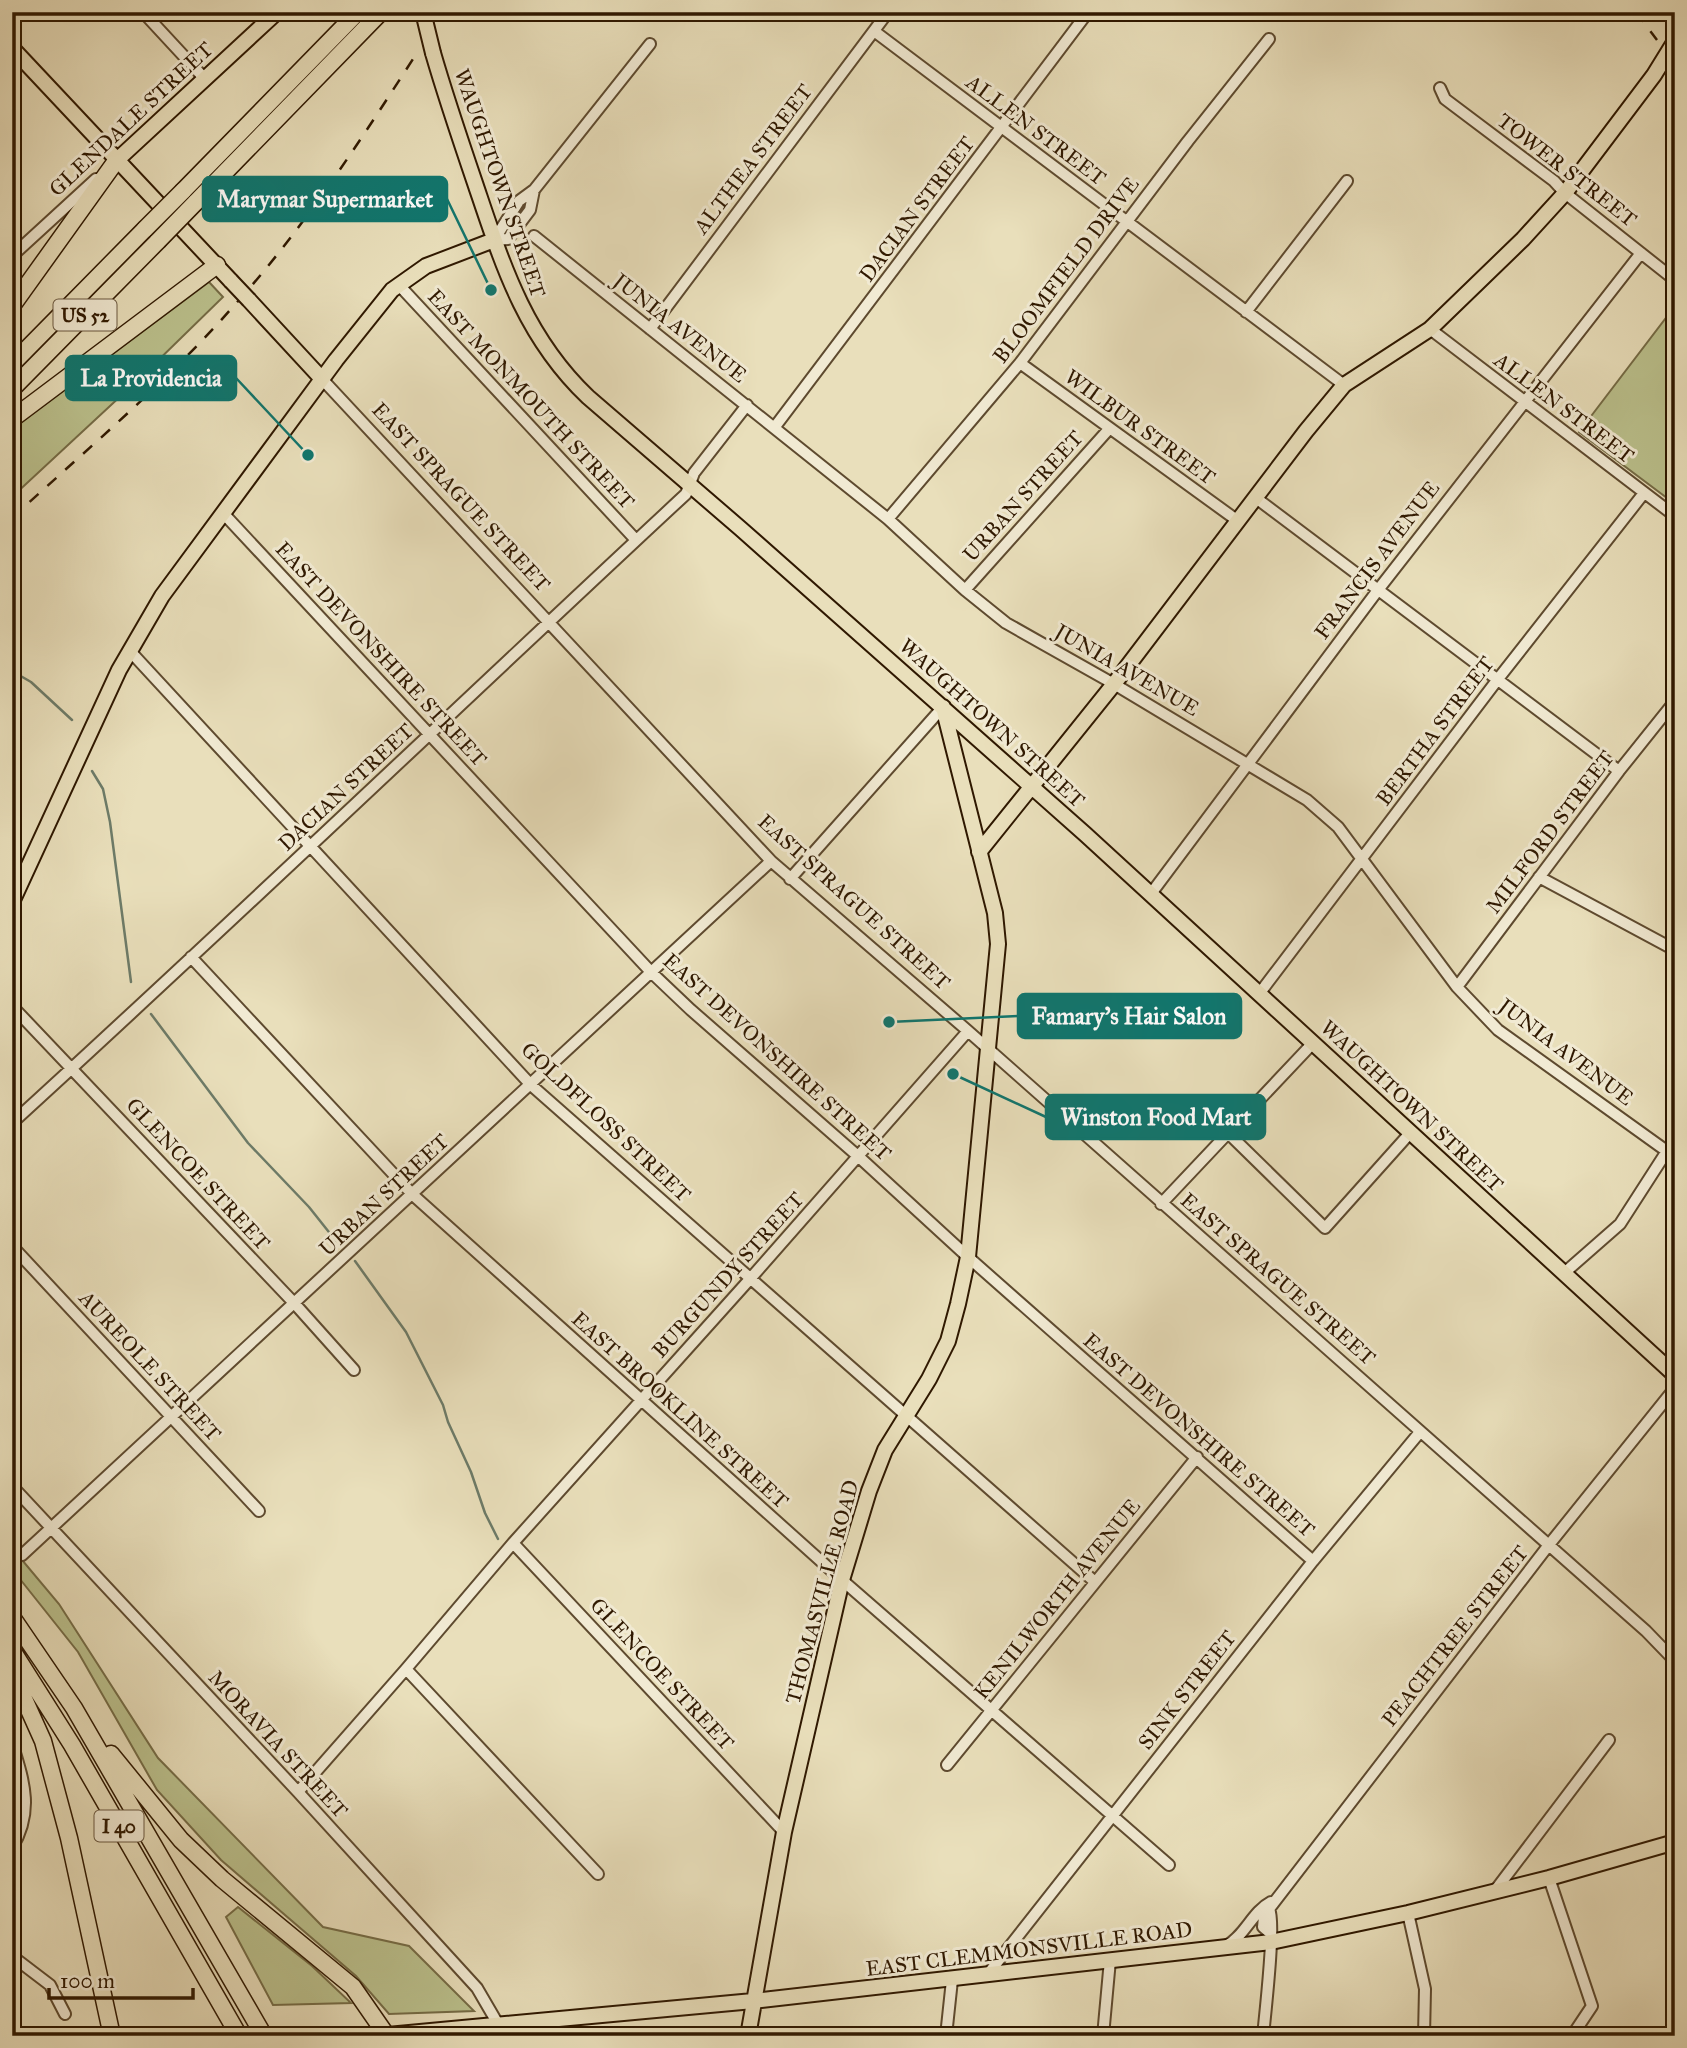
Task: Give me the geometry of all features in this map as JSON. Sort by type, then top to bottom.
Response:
[{"type":"highway","name":"US 52","points":[[12,364],[358,12]]},
{"type":"highway","name":"US 52","points":[[12,389],[382,12]]},
{"type":"highway","points":[[12,306],[116,160]]},
{"type":"highway","points":[[12,418],[216,265]]},
{"type":"highway","name":"I 40","points":[[12,1617],[74,1708],[264,2036]]},
{"type":"highway","name":"I 40","points":[[12,1650],[72,1745],[239,2036]]},
{"type":"highway","points":[[12,1672],[43,1741],[72,1851],[112,2036]]},
{"type":"highway","points":[[74,1708],[181,1840],[222,1879],[353,1987],[387,2036]]},
{"type":"main road","name":"GLENDALE STREET","points":[[116,160],[277,12]]},
{"type":"main road","name":"WAUGHTOWN STREET","points":[[423,12],[433,53],[494,240],[524,314],[556,363],[588,397],[1032,786],[1675,1375]]},
{"type":"main road","points":[[979,852],[1114,684],[1344,385],[1430,330],[1523,239],[1565,193],[1654,75],[1675,41]]},
{"type":"main road","name":"EAST SPRAGUE STREET","points":[[12,48],[322,379]]},
{"type":"main road","points":[[12,902],[129,650],[162,596],[386,296],[398,284],[437,261],[494,240]]},
{"type":"main road","name":"THOMASVILLE ROAD","points":[[748,2036],[783,1832],[842,1580],[869,1491],[885,1450],[929,1379],[948,1341],[968,1257],[998,944],[995,913],[943,707]]},
{"type":"main road","name":"EAST CLEMMONSVILLE ROAD","points":[[377,2036],[503,2031],[1224,1947],[1408,1913],[1549,1878],[1675,1842]]},
{"type":"street","points":[[143,12],[205,79]]},
{"type":"street","name":"ALTHEA STREET","points":[[650,328],[888,12]]},
{"type":"street","name":"DACIAN STREET","points":[[774,428],[1088,12]]},
{"type":"street","name":"ALLEN STREET","points":[[874,31],[1344,385]]},
{"type":"street","name":"BLOOMFIELD DRIVE","points":[[888,519],[1020,363],[1269,39]]},
{"type":"street","points":[[494,240],[519,201],[534,190],[650,44]]},
{"type":"street","name":"TOWER STREET","points":[[1440,88],[1445,99],[1554,181],[1565,193],[1675,279]]},
{"type":"street","name":"GLENDALE STREET","points":[[12,256],[116,160]]},
{"type":"street","points":[[1246,312],[1347,181]]},
{"type":"street","name":"JUNIA AVENUE","points":[[534,236],[888,519],[965,590],[1006,623],[1114,684],[1307,800],[1338,828],[1457,987],[1498,1030],[1672,1151]]},
{"type":"street","name":"FRANCIS AVENUE","points":[[1150,895],[1378,590],[1641,253]]},
{"type":"street","name":"EAST MONMOUTH STREET","points":[[398,284],[636,540]]},
{"type":"street","name":"ALLEN STREET","points":[[1430,330],[1675,516]]},
{"type":"street","name":"WILBUR STREET","points":[[1020,363],[1238,521]]},
{"type":"street","name":"EAST SPRAGUE STREET","points":[[322,379],[772,861],[1646,1631],[1675,1661]]},
{"type":"street","name":"DACIAN STREET","points":[[12,1123],[686,495],[694,473],[747,405]]},
{"type":"street","name":"URBAN STREET","points":[[965,590],[1109,429]]},
{"type":"street","name":"BERTHA STREET","points":[[1259,994],[1644,493]]},
{"type":"street","points":[[1256,498],[1619,771]]},
{"type":"street","name":"EAST DEVONSHIRE STREET","points":[[223,513],[651,971],[691,1010],[1312,1561]]},
{"type":"street","name":"GOLDFLOSS STREET","points":[[129,650],[531,1085],[1096,1582]]},
{"type":"street","name":"MILFORD STREET","points":[[1457,987],[1619,771],[1675,701]]},
{"type":"street","points":[[790,878],[943,707]]},
{"type":"street","name":"URBAN STREET","points":[[22,1555],[772,861]]},
{"type":"street","points":[[1539,877],[1675,950]]},
{"type":"street","name":"EAST BROOKLINE STREET","points":[[191,957],[413,1195],[641,1402],[1169,1865]]},
{"type":"street","name":"GLENCOE STREET","points":[[12,1006],[295,1304],[354,1370]]},
{"type":"street","name":"BURGUNDY STREET","points":[[298,1792],[513,1543],[859,1157],[968,1031]]},
{"type":"street","points":[[1161,1204],[1313,1043]]},
{"type":"street","points":[[1229,1134],[1325,1228],[1410,1132]]},
{"type":"street","points":[[1563,1274],[1620,1224],[1672,1151]]},
{"type":"street","name":"AUREOLE STREET","points":[[12,1246],[259,1511]]},
{"type":"street","name":"PEACHTREE STREET","points":[[1263,2036],[1270,1938],[1263,1927],[1264,1917],[1269,1909],[1548,1546],[1675,1388]]},
{"type":"street","name":"SINK STREET","points":[[988,1974],[1312,1561],[1420,1432]]},
{"type":"street","name":"KENILWORTH AVENUE","points":[[947,1765],[1197,1457]]},
{"type":"street","name":"MORAVIA STREET","points":[[12,1486],[477,1988],[503,2031]]},
{"type":"street","name":"GLENCOE STREET","points":[[513,1543],[783,1832]]},
{"type":"street","points":[[406,1669],[598,1874]]},
{"type":"street","points":[[1494,1892],[1609,1740]]},
{"type":"street","points":[[12,1743],[24,1782],[26,1812],[19,1837],[12,1848]]},
{"type":"street","points":[[1549,1878],[1592,2006],[1572,2036]]},
{"type":"street","points":[[1224,1947],[1235,1941],[1259,1910],[1277,1899]]},
{"type":"street","points":[[1408,1913],[1425,1989],[1424,2036]]},
{"type":"street","points":[[12,1956],[50,1986],[65,2014]]},
{"type":"street","points":[[1102,2036],[1110,1960]]},
{"type":"street","points":[[946,2036],[952,1980]]},
{"type":"green space","points":[[209,282],[223,297],[12,497],[12,429]]},
{"type":"green space","points":[[1675,306],[1675,504],[1579,432]]},
{"type":"green space","points":[[12,1548],[59,1604],[158,1758],[323,1927],[409,1946],[474,2011],[389,2014],[356,1976],[221,1860],[157,1790],[78,1652],[12,1569]]},
{"type":"green space","points":[[238,1907],[312,1966],[351,2003],[273,2005],[226,1917]]},
{"type":"waterway","points":[[12,671],[31,682],[72,720]]},
{"type":"waterway","points":[[92,771],[103,789],[110,822],[131,982]]},
{"type":"waterway","points":[[151,1014],[248,1143],[309,1207],[336,1241]]},
{"type":"waterway","points":[[355,1261],[406,1332],[443,1405],[485,1513],[498,1539]]},
{"type":"railway","points":[[442,16],[444,12]]},
{"type":"railway","points":[[1636,12],[1657,40]]},
{"type":"railway","points":[[12,518],[179,364],[257,279],[328,186],[415,56]]},
{"type":"place","name":"Marymar Supermarket","points":[[491,290]]},
{"type":"place","name":"La Providencia","points":[[308,455]]},
{"type":"place","name":"Famary's Hair Salon","points":[[889,1022]]},
{"type":"place","name":"Winston Food Mart","points":[[953,1074]]}]
